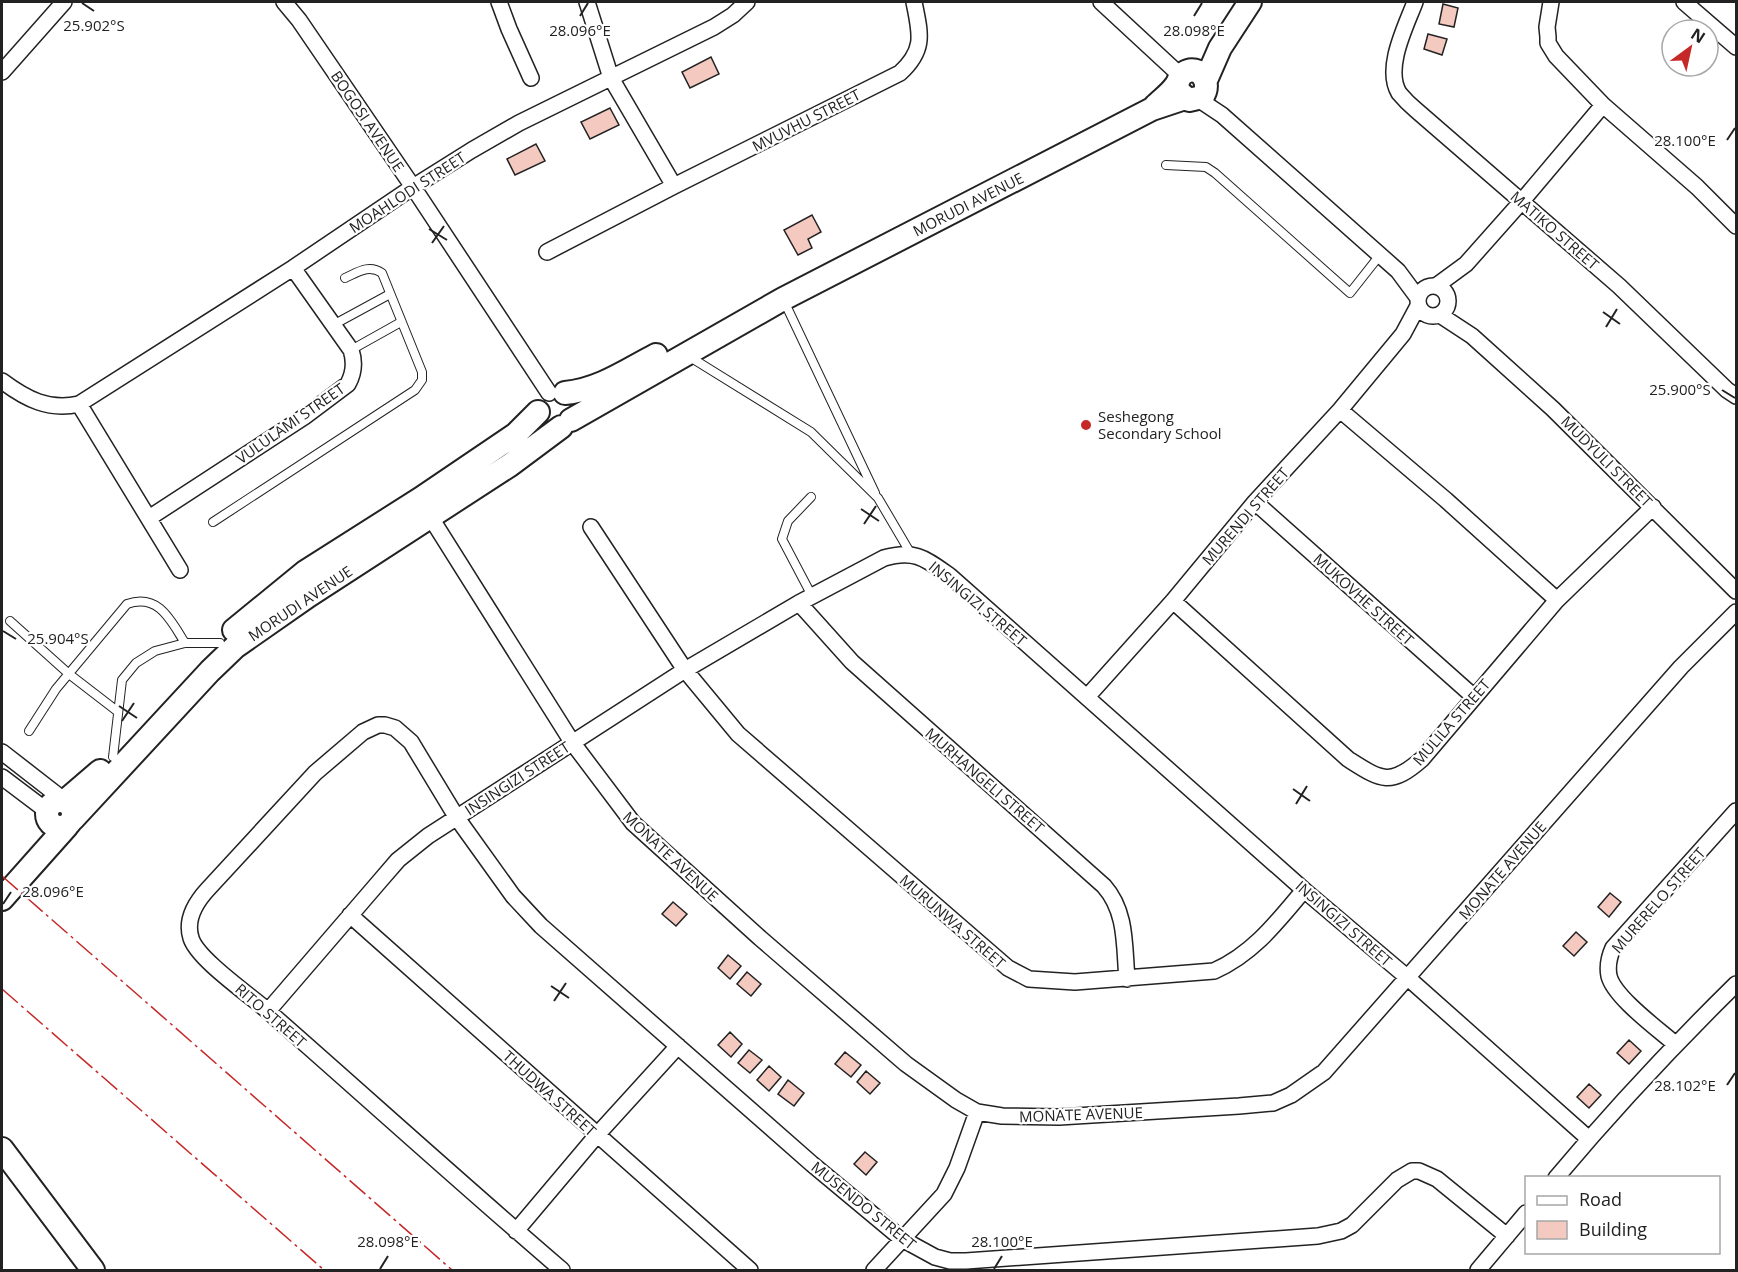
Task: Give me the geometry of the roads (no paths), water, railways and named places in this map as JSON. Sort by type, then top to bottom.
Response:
[{"type":"street","points":[[2,72],[64,2]]},
{"type":"street","name":"BOGOSI AVENUE","points":[[284,2],[299,20],[413,187],[551,399]]},
{"type":"street","points":[[499,2],[531,78]]},
{"type":"street","points":[[587,2],[611,78],[674,186]]},
{"type":"street","name":"MOAHLODI STREET","points":[[79,404],[293,268],[413,187],[519,123],[714,27],[733,15],[747,2]]},
{"type":"street","name":"MVUVHU STREET","points":[[547,252],[900,73],[915,56],[921,37],[914,2]]},
{"type":"street","name":"MUDYULI STREET","points":[[1101,2],[1222,115],[1553,409],[1737,591]]},
{"type":"street","name":"MORUDI AVENUE","points":[[2,899],[60,815],[174,688],[220,643],[305,572],[510,465],[566,423],[783,299],[1152,109],[1192,85],[1250,2]]},
{"type":"street","name":"MATIKO STREET","points":[[1415,2],[1393,70],[1398,91],[1404,99],[1619,286],[1727,390],[1737,396]]},
{"type":"street","points":[[1551,2],[1547,27],[1548,44],[1556,56],[1603,105],[1697,187],[1737,226]]},
{"type":"street","points":[[1684,2],[1737,47]]},
{"type":"street","name":"MURENDI STREET","points":[[1087,697],[1173,601],[1255,502],[1340,410],[1403,334],[1522,201],[1603,105]]},
{"type":"street","points":[[293,268],[351,350]]},
{"type":"street","name":"MORUDI AVENUE","points":[[2,878],[42,830],[235,647],[308,596],[425,508],[516,434],[551,399],[600,385],[674,346],[783,299]]},
{"type":"street","name":"VULULAMI STREET","points":[[149,518],[340,392],[352,377],[354,358],[351,350]]},
{"type":"street","points":[[2,381],[40,404],[65,407],[79,404],[180,570]]},
{"type":"street","points":[[551,399],[573,402],[575,408],[566,423],[549,426],[544,422],[551,399]]},
{"type":"street","points":[[1340,410],[1446,500],[1557,600]]},
{"type":"street","name":"MUKOVHE STREET","points":[[1255,502],[1473,696]]},
{"type":"street","name":"MULILA STREET","points":[[1173,601],[1348,759],[1367,771],[1382,777],[1395,778],[1406,773],[1422,759],[1473,696],[1557,600],[1653,507]]},
{"type":"street","name":"MONATE AVENUE","points":[[425,508],[572,742],[633,823],[760,938],[906,1064],[956,1100],[977,1112],[1002,1116],[1059,1117],[1273,1103],[1290,1095],[1324,1072],[1681,668],[1737,612]]},
{"type":"street","name":"MURUNWA STREET","points":[[591,527],[685,670],[738,734],[1008,968],[1029,979],[1075,982],[1214,971],[1228,965],[1248,951],[1270,930],[1304,890]]},
{"type":"street","name":"INSINGIZI STREET","points":[[268,1011],[398,860],[428,836],[685,670],[806,599],[884,558],[911,554],[926,559],[950,576],[1588,1139]]},
{"type":"street","name":"MURHANGELI STREET","points":[[806,599],[852,662],[1112,895],[1122,917],[1126,979]]},
{"type":"street","name":"MUSENDO STREET","points":[[363,732],[378,725],[385,725],[395,728],[411,742],[457,818],[527,912],[812,1164],[902,1239],[934,1257],[966,1262],[1318,1236],[1341,1231],[1352,1225],[1397,1180],[1412,1171],[1419,1171],[1437,1179],[1507,1236]]},
{"type":"street","name":"RITO STREET","points":[[363,732],[300,788],[197,901],[189,926],[190,938],[203,956],[562,1270]]},
{"type":"street","points":[[2,752],[60,815]]},
{"type":"street","points":[[2,777],[60,815]]},
{"type":"street","name":"MURERELO STREET","points":[[1675,1044],[1621,996],[1612,985],[1608,974],[1608,961],[1613,948],[1737,812]]},
{"type":"street","name":"THUDWA STREET","points":[[350,915],[750,1270]]},
{"type":"street","points":[[1558,1176],[1588,1139],[1675,1044],[1737,984]]},
{"type":"street","points":[[516,1231],[678,1046]]},
{"type":"street","points":[[874,1270],[944,1194],[957,1168],[977,1112]]},
{"type":"street","points":[[2,1149],[93,1270]]},
{"type":"street","points":[[1478,1270],[1525,1215]]},
{"type":"lane","points":[[1166,165],[1206,167],[1215,173],[1350,293],[1380,255]]},
{"type":"lane","points":[[213,522],[415,390],[422,380],[422,372],[382,273],[375,268],[368,268],[345,278]]},
{"type":"lane","points":[[333,325],[390,294]]},
{"type":"lane","points":[[783,299],[878,498],[911,554]]},
{"type":"lane","points":[[351,350],[401,322]]},
{"type":"lane","points":[[686,355],[811,432],[878,498]]},
{"type":"lane","points":[[806,599],[782,539],[788,521],[812,497]]},
{"type":"lane","points":[[29,731],[56,689],[127,604],[138,600],[151,603],[166,613],[184,643]]},
{"type":"lane","points":[[10,621],[69,674],[117,711]]},
{"type":"lane","points":[[112,757],[122,680],[136,663],[155,651],[184,643],[220,643]]},
{"type":"place","name":"Seshegong Secondary School","points":[[1086,425]]}]
